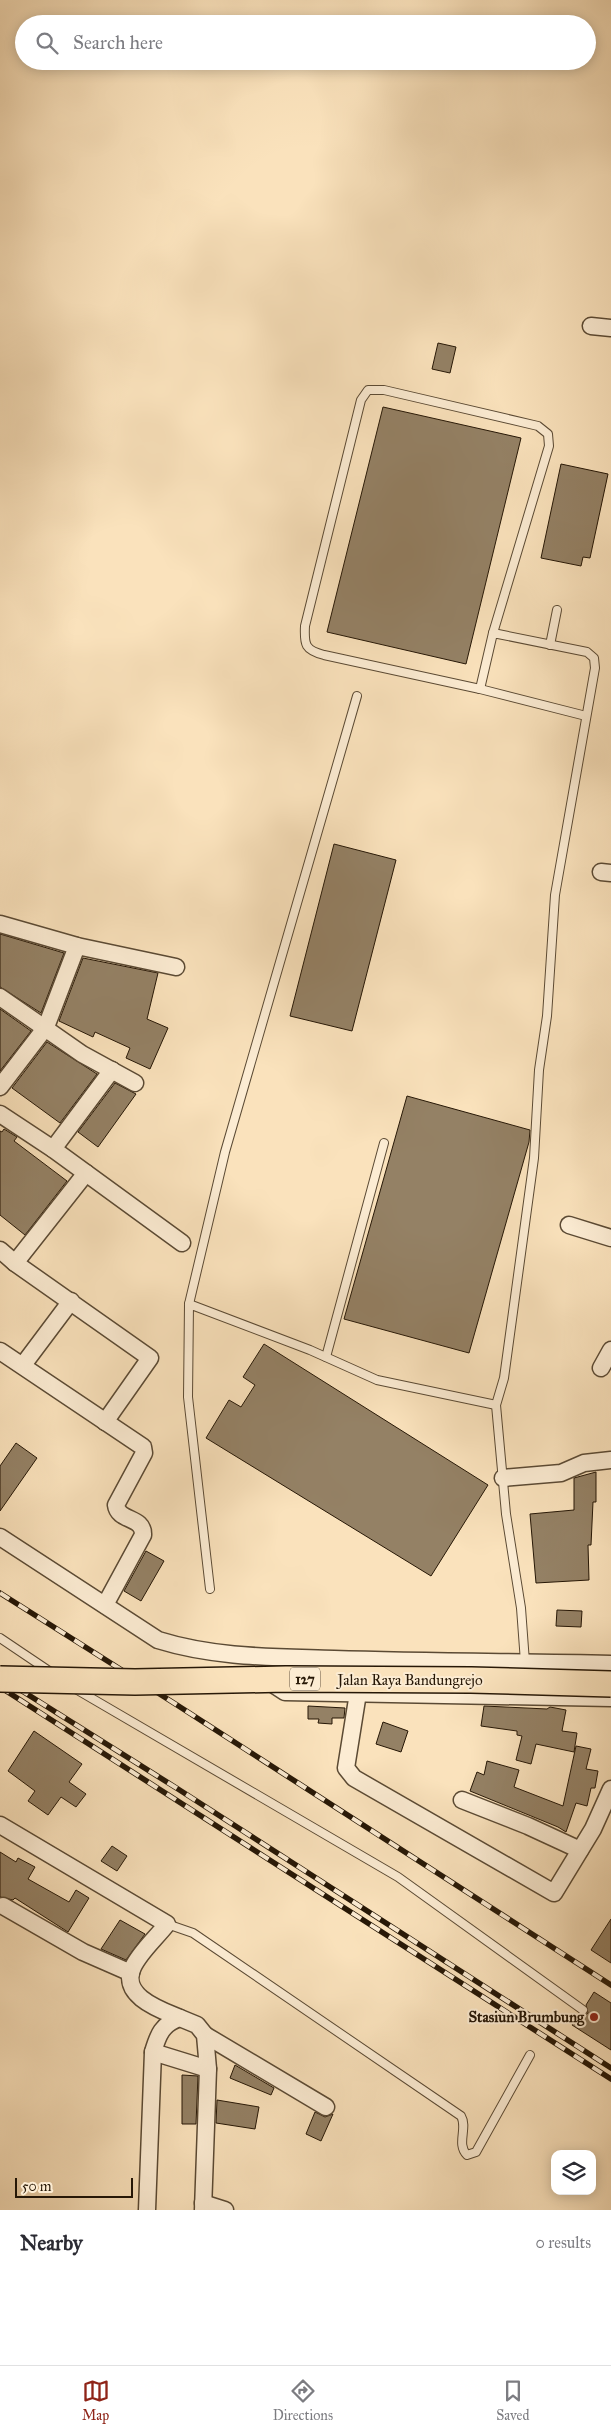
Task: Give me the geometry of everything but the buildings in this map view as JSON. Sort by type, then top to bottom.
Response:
[{"type":"main road","name":"Jalan Raya Bandungrejo","points":[[0,1679],[135,1682],[286,1678],[611,1684]]},
{"type":"street","points":[[591,326],[611,328]]},
{"type":"street","points":[[0,924],[77,946],[176,967]]},
{"type":"street","points":[[0,1087],[46,1027],[77,946]]},
{"type":"street","points":[[0,997],[46,1027],[82,1054],[135,1083]]},
{"type":"street","points":[[53,1149],[112,1070]]},
{"type":"street","points":[[0,1114],[53,1149],[182,1243]]},
{"type":"street","points":[[14,1263],[86,1173]]},
{"type":"street","points":[[570,1225],[611,1238]]},
{"type":"street","points":[[0,1250],[14,1263],[150,1358],[105,1422]]},
{"type":"street","points":[[23,1365],[70,1301]]},
{"type":"street","points":[[601,1368],[611,1350]]},
{"type":"street","points":[[0,1351],[143,1447],[144,1450],[116,1504],[117,1511],[140,1524],[143,1529],[143,1535],[106,1605]]},
{"type":"street","points":[[503,1478],[562,1472],[584,1462],[611,1460]]},
{"type":"street","points":[[0,1536],[158,1640],[184,1648],[233,1656],[383,1661],[611,1664]]},
{"type":"street","points":[[233,1656],[285,1692],[611,1698]]},
{"type":"street","points":[[358,1693],[346,1768],[354,1778],[364,1786],[444,1828],[554,1892],[580,1850],[611,1789]]},
{"type":"street","points":[[462,1800],[528,1826],[580,1850]]},
{"type":"street","points":[[0,1825],[167,1924],[132,1968],[132,1989],[142,1998],[157,2009],[197,2025],[205,2035],[326,2107]]},
{"type":"street","points":[[3,1906],[83,1952],[131,1974]]},
{"type":"street","points":[[147,2210],[153,2052],[162,2028],[169,2021],[180,2018]]},
{"type":"street","points":[[205,2035],[208,2069],[203,2207],[224,2210]]},
{"type":"street","points":[[153,2052],[208,2069]]},
{"type":"lane","points":[[480,689],[494,633],[548,446],[548,434],[538,426],[384,390],[368,390],[361,400],[305,626],[304,640],[311,651],[480,689],[586,716]]},
{"type":"lane","points":[[550,645],[557,610]]},
{"type":"lane","points":[[494,633],[587,652],[594,656],[595,668],[555,895],[547,1016],[539,1070],[534,1158],[505,1369],[496,1405],[503,1478],[521,1608],[524,1662]]},
{"type":"lane","points":[[210,1589],[188,1397],[189,1304],[225,1152],[357,696]]},
{"type":"lane","points":[[326,1357],[384,1143]]},
{"type":"lane","points":[[189,1304],[326,1357],[378,1380],[496,1405]]},
{"type":"lane","points":[[0,1638],[86,1697],[398,1877],[583,2010]]},
{"type":"lane","points":[[167,1924],[193,1933],[210,1944],[461,2116],[464,2124],[463,2148],[469,2155],[476,2152],[530,2055]]},
{"type":"railway","points":[[0,1593],[611,1985]]},
{"type":"railway","points":[[0,1677],[178,1789],[611,2068]]},
{"type":"railway","points":[[0,1687],[611,2079]]},
{"type":"place","name":"Stasiun Brumbung","points":[[594,2017]]}]
